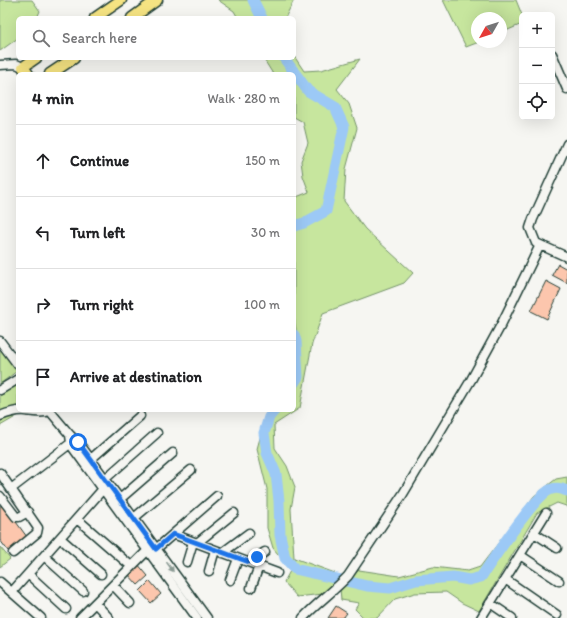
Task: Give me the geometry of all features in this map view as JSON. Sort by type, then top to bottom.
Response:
[{"type":"main road","points":[[98,16],[121,0]]},
{"type":"main road","points":[[135,16],[157,0]]},
{"type":"main road","points":[[25,70],[34,60]]},
{"type":"main road","points":[[53,72],[71,60]]},
{"type":"street","points":[[555,61],[567,88]]},
{"type":"street","points":[[0,64],[16,64],[25,70]]},
{"type":"street","points":[[567,144],[530,228],[533,240],[536,243],[567,257]]},
{"type":"street","points":[[303,618],[318,602],[339,586],[348,576],[403,494],[471,380],[501,325],[540,245]]},
{"type":"street","points":[[0,341],[16,362]]},
{"type":"street","points":[[0,390],[16,380]]},
{"type":"street","points":[[0,416],[16,411]]},
{"type":"street","points":[[32,412],[46,412]]},
{"type":"street","points":[[51,412],[103,489],[197,618]]},
{"type":"street","points":[[91,459],[140,416]]},
{"type":"street","points":[[105,479],[157,433]]},
{"type":"street","points":[[70,439],[81,446],[91,459],[207,618]]},
{"type":"street","points":[[11,489],[70,439]]},
{"type":"street","points":[[120,499],[173,453]]},
{"type":"street","points":[[134,518],[191,470]]},
{"type":"street","points":[[0,473],[37,525],[38,531],[13,553]]},
{"type":"street","points":[[12,592],[103,489]]},
{"type":"street","points":[[0,496],[16,517],[28,512]]},
{"type":"street","points":[[156,549],[217,496]]},
{"type":"street","points":[[187,562],[195,542],[234,513]]},
{"type":"street","points":[[481,618],[546,513]]},
{"type":"street","points":[[77,519],[131,566]]},
{"type":"street","points":[[209,571],[219,551],[249,533]]},
{"type":"street","points":[[534,533],[557,548]]},
{"type":"street","points":[[173,534],[277,573]]},
{"type":"street","points":[[60,538],[101,574]]},
{"type":"street","points":[[80,618],[148,550]]},
{"type":"street","points":[[249,562],[265,552]]},
{"type":"street","points":[[520,555],[559,581]]},
{"type":"street","points":[[44,556],[83,591]]},
{"type":"street","points":[[230,580],[238,559]]},
{"type":"street","points":[[251,588],[259,566]]},
{"type":"street","points":[[28,574],[66,608]]},
{"type":"street","points":[[505,579],[557,615]]},
{"type":"street","points":[[0,582],[41,618]]},
{"type":"street","points":[[113,585],[130,603]]},
{"type":"street","points":[[95,603],[109,618]]},
{"type":"street","points":[[490,603],[512,618]]},
{"type":"green space","points":[[0,0],[32,0],[40,11],[38,16],[16,16],[16,39],[0,51]]},
{"type":"green space","points":[[218,0],[294,0],[286,16],[237,16],[234,11]]},
{"type":"green space","points":[[443,0],[516,0],[521,12],[519,12],[519,25],[507,30],[507,12],[471,12],[471,45],[466,47]]},
{"type":"green space","points":[[296,59],[304,71],[321,70],[360,59],[337,89],[349,104],[357,128],[346,169],[344,201],[365,229],[413,273],[404,283],[323,313],[312,344],[300,408],[296,411],[296,387],[300,378],[300,357],[296,330],[296,197],[309,192],[303,176],[301,161],[308,143],[303,122],[296,118],[296,72],[272,72],[264,60]]},
{"type":"green space","points":[[0,348],[16,372],[0,384]]},
{"type":"green space","points":[[16,385],[16,412],[18,412],[19,415],[0,426],[0,396]]},
{"type":"green space","points":[[275,412],[294,412],[274,425],[275,448],[287,466],[295,487],[291,509],[294,558],[335,573],[336,583],[323,594],[297,597],[284,582],[290,571],[288,566],[273,548],[267,528],[267,489],[257,449],[265,419]]},
{"type":"green space","points":[[567,477],[567,508],[566,506],[557,503],[537,513],[479,611],[462,603],[446,592],[415,593],[395,599],[377,618],[364,618],[355,609],[359,603],[341,600],[340,588],[359,570],[399,576],[433,567],[468,571],[480,567],[534,496],[556,479]]},
{"type":"green space","points":[[0,547],[10,559],[0,567]]},
{"type":"building","points":[[558,264],[567,269],[567,283],[552,275]]},
{"type":"building","points":[[546,281],[561,289],[547,319],[531,311]]},
{"type":"building","points":[[3,504],[27,537],[8,551],[0,540],[0,506]]},
{"type":"building","points":[[137,563],[148,576],[138,585],[127,573]]},
{"type":"building","points":[[150,581],[161,594],[151,603],[140,591]]},
{"type":"building","points":[[336,606],[347,613],[343,618],[328,618]]},
{"type":"waterway","points":[[253,0],[261,16]]},
{"type":"waterway","points":[[285,60],[294,72]]},
{"type":"waterway","points":[[296,74],[308,91],[335,107],[344,127],[326,211],[304,223],[296,225]]},
{"type":"waterway","points":[[296,341],[298,377],[296,380]]},
{"type":"waterway","points":[[273,412],[269,417],[264,433],[267,453],[276,474],[279,501],[280,535],[285,558],[295,569],[367,586],[390,588],[416,580],[453,577],[469,580],[481,577],[525,514],[536,502],[545,493],[552,489],[558,488],[567,491]]},
{"type":"route","points":[[78,442],[156,549],[173,534],[249,562],[257,557]]}]
